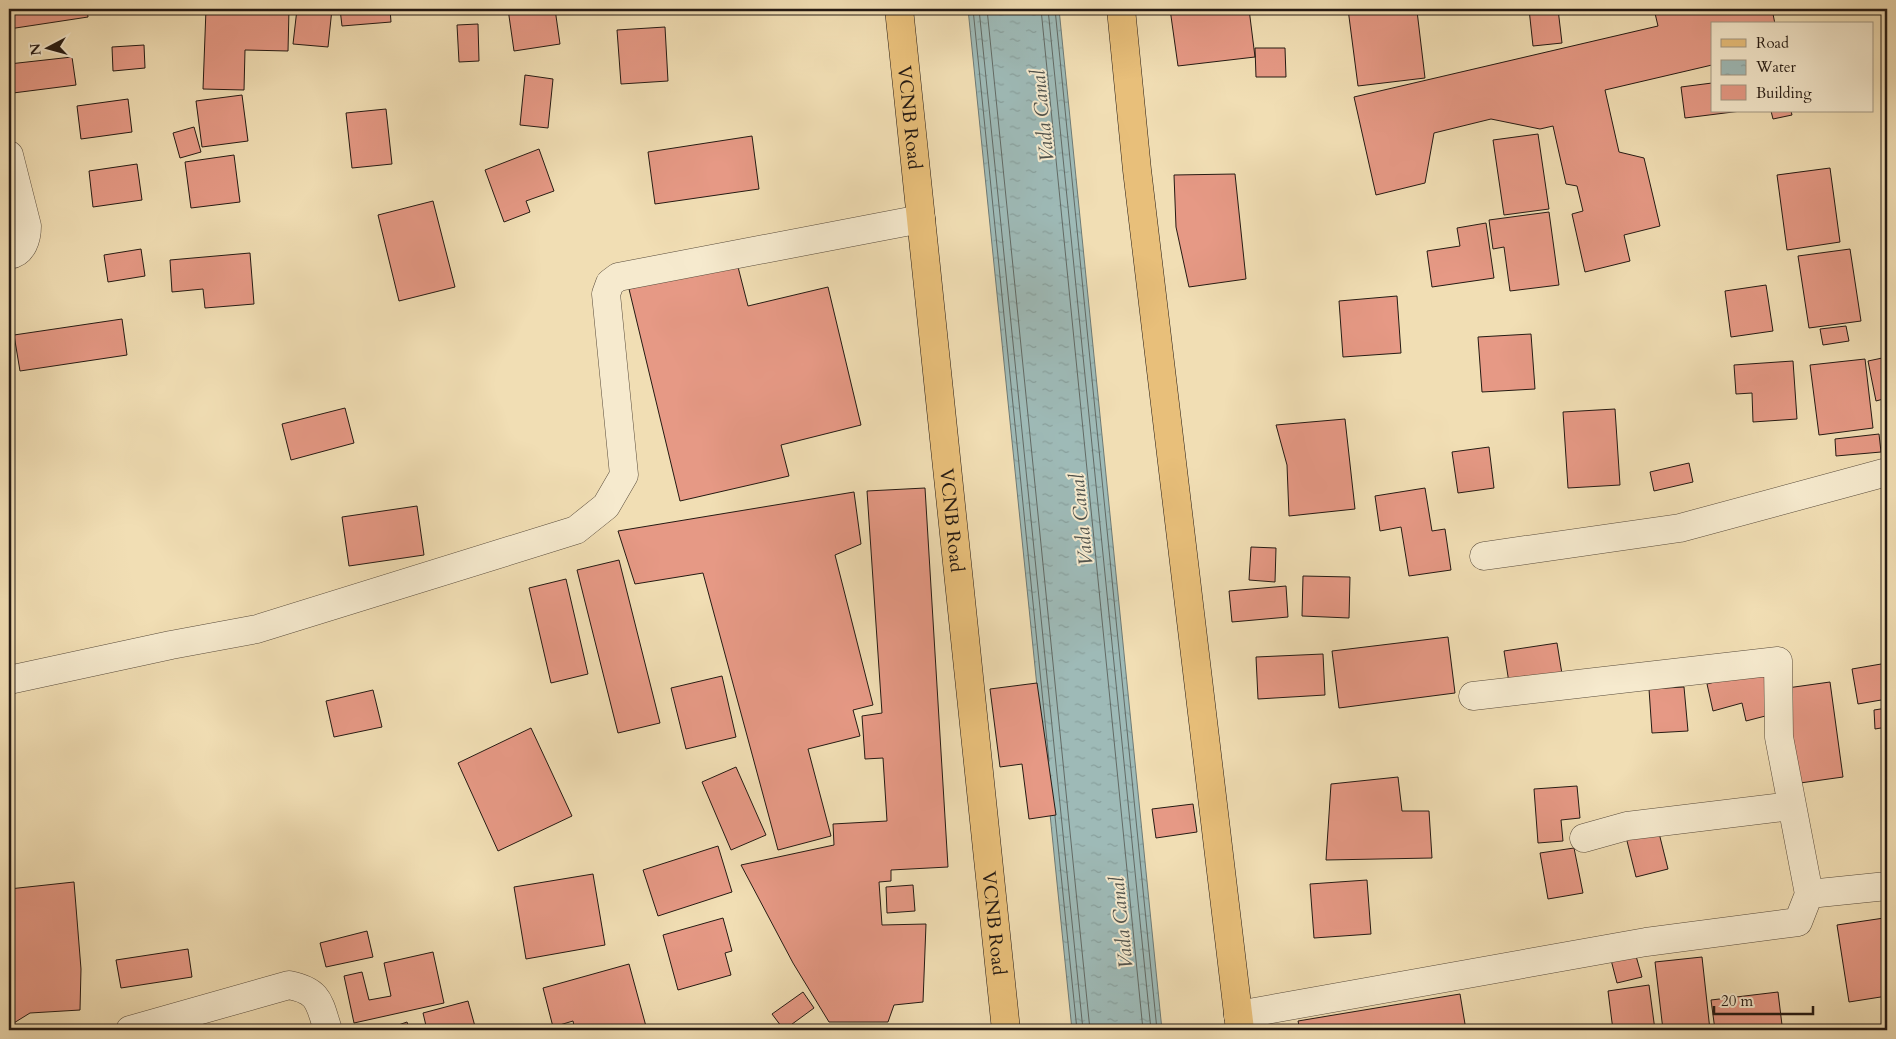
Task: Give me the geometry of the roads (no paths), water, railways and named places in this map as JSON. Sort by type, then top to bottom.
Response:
[{"type":"main road","name":"VCNB Road","points":[[899,9],[1006,1030]]},
{"type":"main road","points":[[1121,9],[1137,170],[1239,1023]]},
{"type":"street","points":[[9,155],[27,226],[23,246],[9,255]]},
{"type":"street","points":[[9,680],[171,644],[257,630],[576,530],[606,506],[624,476],[606,294],[610,283],[618,278],[921,219]]},
{"type":"street","points":[[1484,556],[1680,528],[1887,472]]},
{"type":"street","points":[[1239,1023],[1646,942],[1798,922],[1809,894],[1791,806],[1780,737],[1778,661],[1473,696]]},
{"type":"street","points":[[1584,838],[1627,826],[1791,806]]},
{"type":"street","points":[[1809,894],[1887,886]]},
{"type":"street","points":[[130,1030],[289,985],[307,989],[319,1002],[328,1030]]},
{"type":"water","name":"Vada Canal","points":[[968,9],[1059,9],[1162,1030],[1072,1030]]}]
